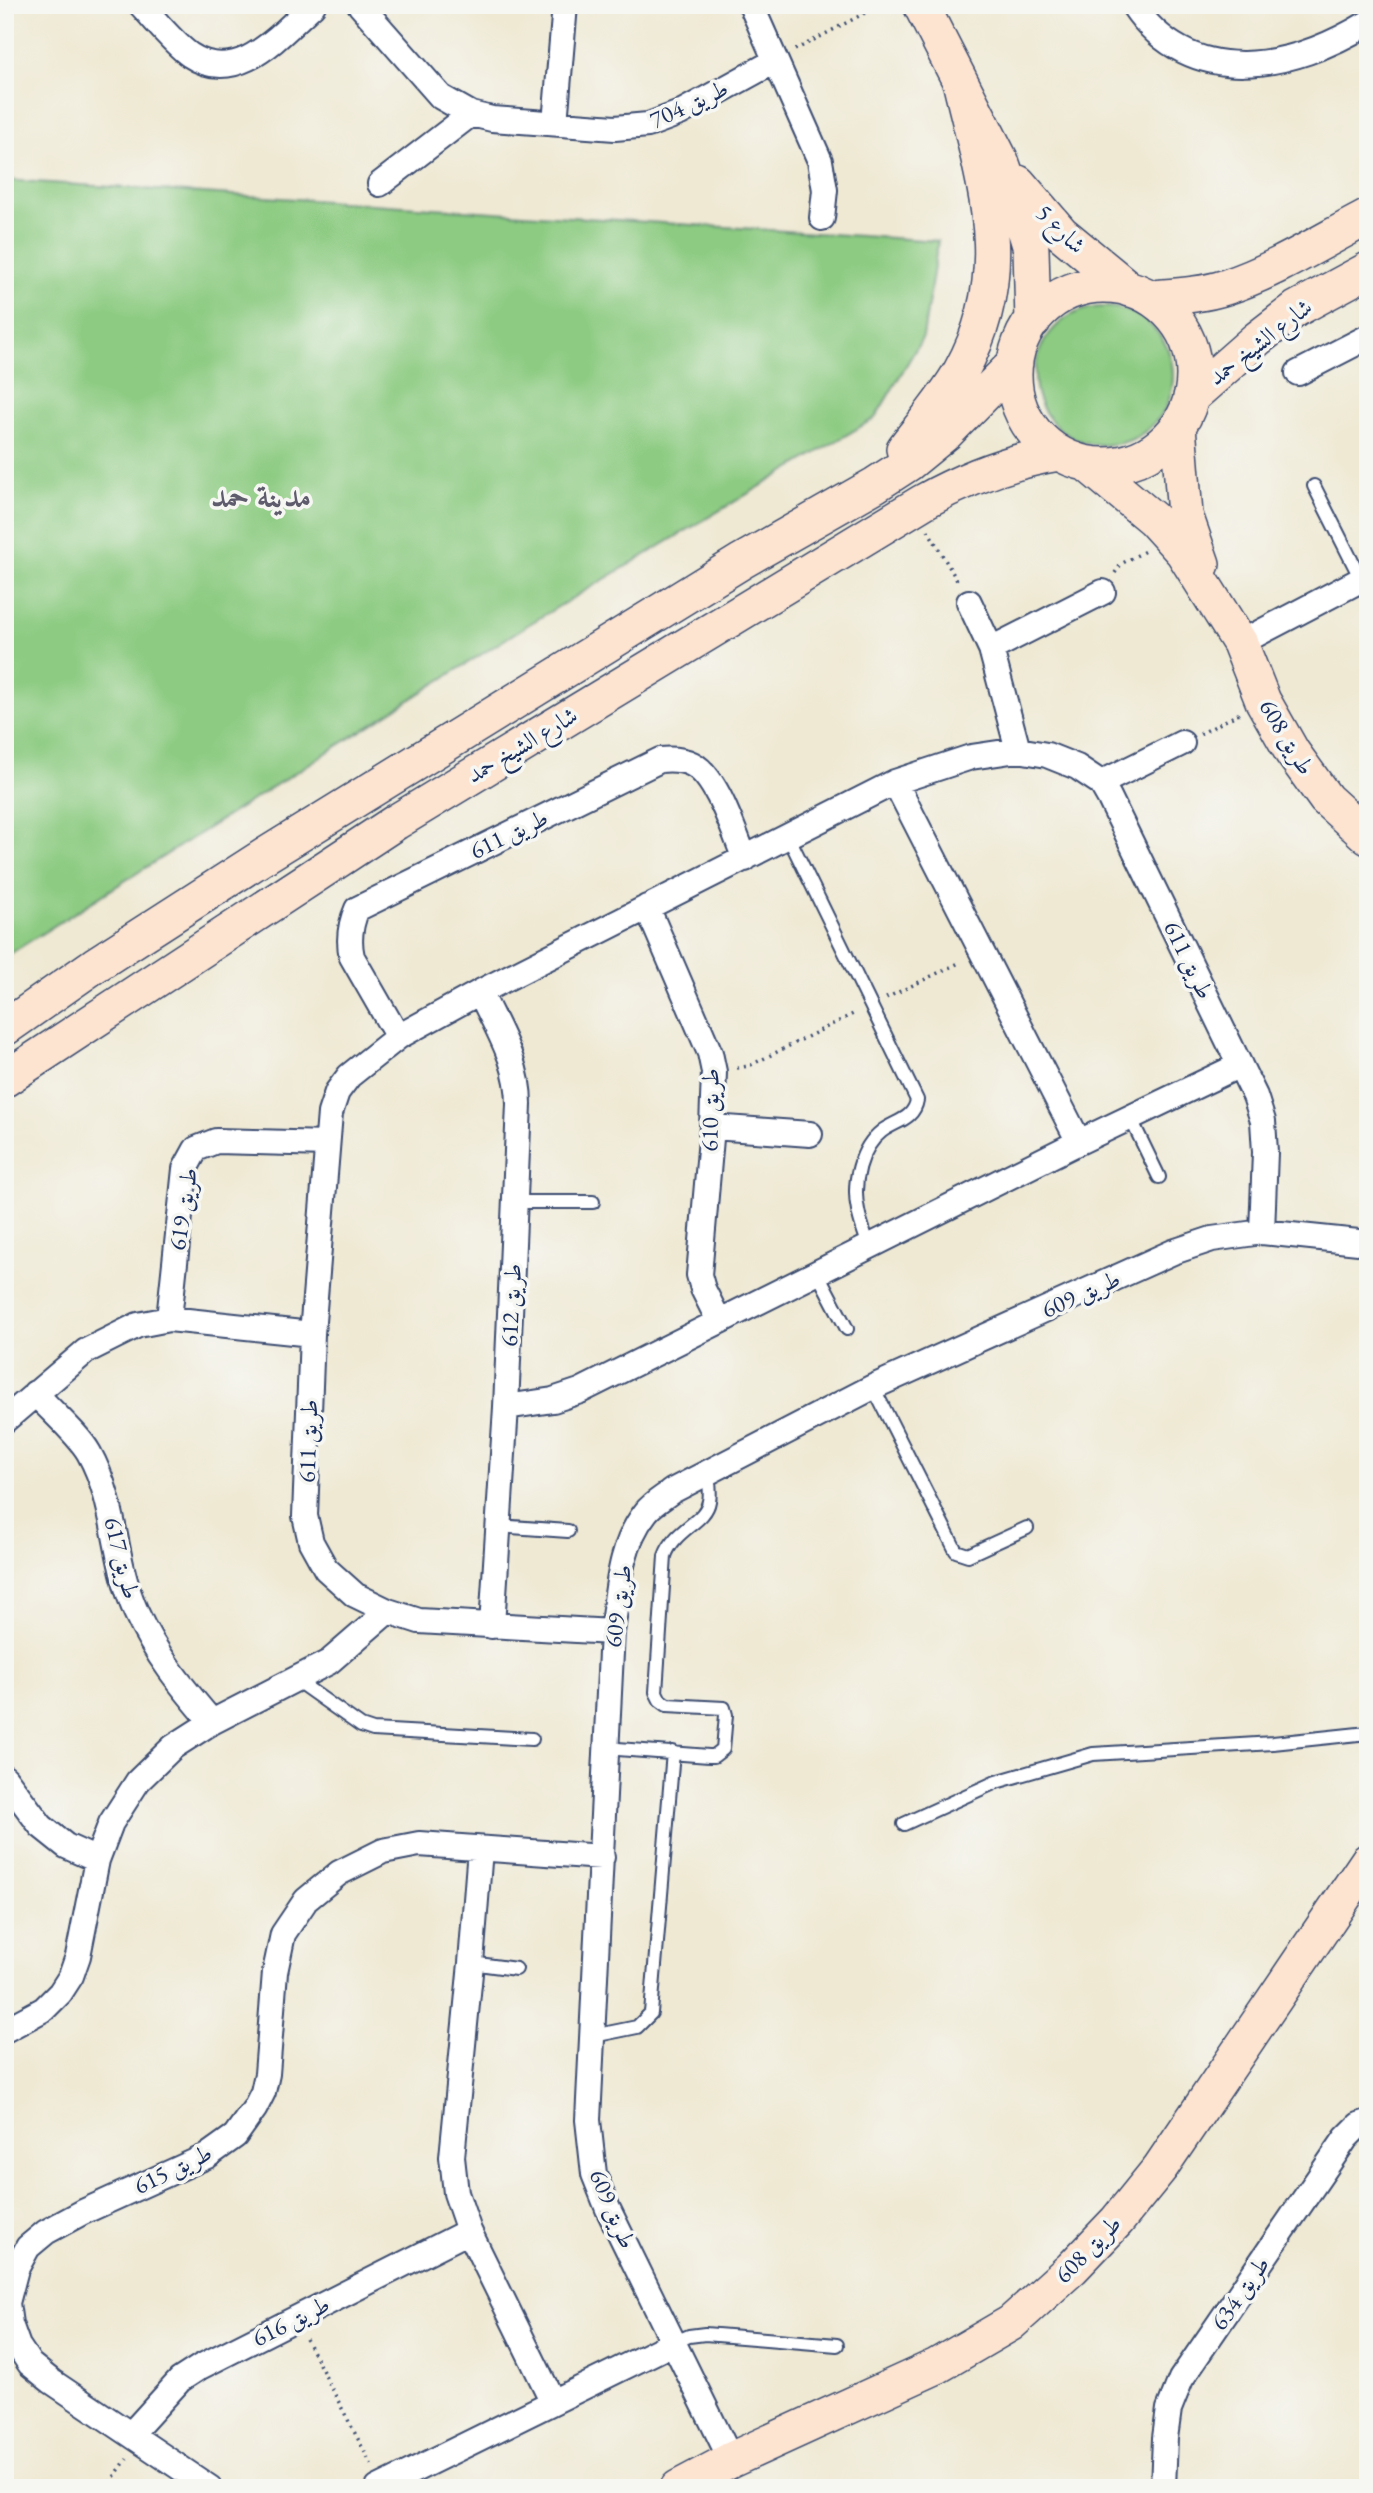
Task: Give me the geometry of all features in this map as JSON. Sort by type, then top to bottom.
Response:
[{"type":"main road","name":"شارع 5","points":[[921,5],[1001,161],[1031,249],[1032,321]]},
{"type":"main road","points":[[875,485],[948,392],[961,371],[987,302],[993,253],[992,228],[989,203],[961,85]]},
{"type":"main road","name":"شارع 5","points":[[1001,161],[1061,233],[1140,293]]},
{"type":"main road","name":"شارع الشيخ حمد","points":[[1140,293],[1196,294],[1225,288],[1261,273],[1368,217]]},
{"type":"main road","name":"شارع الشيخ حمد","points":[[1185,412],[1257,339],[1296,309],[1368,270]]},
{"type":"main road","points":[[1113,285],[1140,293],[1175,320],[1187,341],[1193,365],[1185,412],[1169,438],[1146,455],[1118,464],[1073,458],[1032,429],[1024,414],[1015,380],[1015,363],[1023,337],[1032,321],[1052,302],[1081,288],[1113,285]]},
{"type":"main road","name":"شارع الشيخ حمد","points":[[5,1028],[95,965],[266,855],[731,568],[909,463],[947,432],[1015,363]]},
{"type":"main road","name":"طريق 608","points":[[1185,412],[1185,515],[1196,549],[1263,701],[1292,752],[1326,799],[1368,837]]},
{"type":"main road","name":"شارع الشيخ حمد","points":[[5,1079],[396,822],[915,507],[958,482],[1022,459],[1073,458]]},
{"type":"main road","name":"طريق 608","points":[[1073,458],[1153,519],[1183,551],[1234,632]]},
{"type":"main road","name":"طريق 608","points":[[678,2488],[731,2460],[937,2366],[1011,2322],[1072,2268],[1117,2221],[1160,2168],[1368,1861]]},
{"type":"street","points":[[142,6],[188,54],[214,65],[229,65],[255,56],[313,5]]},
{"type":"street","name":"طريق 704","points":[[360,5],[441,97],[471,114],[492,119],[615,128],[648,125],[680,113],[775,61]]},
{"type":"street","points":[[555,123],[565,5]]},
{"type":"street","points":[[751,5],[820,161],[825,190],[822,218]]},
{"type":"street","points":[[1133,5],[1160,35],[1185,52],[1228,64],[1251,65],[1285,59],[1321,47],[1368,23]]},
{"type":"street","points":[[380,184],[471,114]]},
{"type":"street","points":[[1298,373],[1368,337]]},
{"type":"street","points":[[1234,632],[1364,578]]},
{"type":"street","points":[[991,649],[1102,592]]},
{"type":"street","points":[[969,602],[991,649],[1018,750]]},
{"type":"street","points":[[1101,783],[1182,743]]},
{"type":"street","name":"طريق 611","points":[[612,1632],[419,1621],[388,1611],[355,1595],[326,1569],[311,1542],[304,1516],[312,1334],[330,1113],[337,1091],[349,1076],[398,1037],[480,992],[895,782],[971,757],[1018,750],[1048,755],[1077,767],[1101,783],[1255,1096],[1263,1121],[1265,1152],[1262,1232]]},
{"type":"street","name":"طريق 611","points":[[398,1037],[352,957],[350,933],[357,909],[660,760],[676,759],[693,764],[709,778],[745,859]]},
{"type":"street","points":[[895,782],[1079,1142]]},
{"type":"street","name":"طريق 610","points":[[647,907],[710,1054],[714,1072],[699,1275],[719,1321]]},
{"type":"street","name":"طريق 612","points":[[480,992],[513,1062],[519,1083],[506,1407],[492,1626]]},
{"type":"street","points":[[506,1407],[553,1400],[580,1391],[1079,1142],[1240,1065]]},
{"type":"street","points":[[712,1127],[810,1134]]},
{"type":"street","name":"طريق 619","points":[[169,1318],[185,1169],[195,1149],[216,1141],[327,1144]]},
{"type":"street","name":"طريق 609","points":[[731,2460],[676,2342],[608,2209],[594,2174],[588,2120],[612,1632],[622,1561],[630,1536],[647,1510],[672,1491],[873,1387],[1173,1252],[1212,1239],[1262,1232],[1368,1242]]},
{"type":"street","points":[[7,1416],[86,1351],[138,1325],[169,1318],[312,1334]]},
{"type":"street","name":"طريق 617","points":[[35,1393],[88,1451],[104,1486],[116,1533],[120,1564],[135,1610],[156,1651],[212,1722]]},
{"type":"street","points":[[5,2030],[44,2009],[60,1993],[71,1976],[78,1956],[97,1860],[111,1823],[138,1781],[173,1747],[212,1722],[329,1662],[388,1611]]},
{"type":"street","points":[[5,1778],[41,1826],[66,1846],[97,1860]]},
{"type":"street","name":"طريق 615","points":[[210,2488],[30,2364],[18,2346],[10,2325],[7,2303],[16,2269],[28,2247],[46,2232],[83,2212],[207,2156],[235,2136],[263,2092],[275,1972],[283,1934],[306,1899],[340,1873],[383,1851],[419,1844],[602,1857]]},
{"type":"street","points":[[480,1849],[452,2157],[456,2193],[469,2231],[553,2402]]},
{"type":"street","name":"طريق 634","points":[[1163,2488],[1165,2438],[1170,2409],[1181,2379],[1346,2138],[1359,2125],[1368,2122]]},
{"type":"street","name":"طريق 616","points":[[136,2437],[180,2380],[200,2367],[469,2231]]},
{"type":"street","points":[[380,2487],[676,2342]]},
{"type":"lane","points":[[1314,486],[1364,578]]},
{"type":"lane","points":[[788,836],[917,1100],[911,1115],[881,1132],[868,1145],[860,1163],[857,1207],[869,1246]]},
{"type":"lane","points":[[1130,1117],[1159,1177]]},
{"type":"lane","points":[[515,1202],[593,1202]]},
{"type":"lane","points":[[817,1272],[847,1329]]},
{"type":"lane","points":[[873,1387],[956,1551],[968,1555],[1027,1528]]},
{"type":"lane","points":[[606,1748],[714,1756],[719,1753],[724,1743],[724,1709],[667,1705],[660,1700],[656,1692],[665,1556],[673,1538],[707,1509],[708,1474]]},
{"type":"lane","points":[[499,1526],[568,1531]]},
{"type":"lane","points":[[296,1680],[361,1726],[373,1730],[532,1739]]},
{"type":"lane","points":[[904,1824],[996,1782],[1093,1754],[1273,1743],[1368,1733]]},
{"type":"lane","points":[[593,2036],[637,2027],[650,2013],[653,2004],[673,1752]]},
{"type":"lane","points":[[471,1963],[516,1969]]},
{"type":"lane","points":[[676,2342],[689,2336],[705,2334],[836,2345]]},
{"type":"path","points":[[775,61],[880,5]]},
{"type":"path","points":[[915,507],[969,602]]},
{"type":"path","points":[[1102,592],[1121,564],[1169,537]]},
{"type":"path","points":[[1182,743],[1263,701]]},
{"type":"path","points":[[714,1072],[749,1066],[981,952]]},
{"type":"path","points":[[296,2319],[380,2487]]},
{"type":"path","points":[[106,2488],[136,2437]]},
{"type":"green space","points":[[5,180],[938,241],[923,337],[875,418],[526,626],[5,957]]},
{"type":"green space","points":[[1104,307],[1130,312],[1153,327],[1168,350],[1173,376],[1168,402],[1153,425],[1130,440],[1104,445],[1078,440],[1055,425],[1040,402],[1035,376],[1040,350],[1055,327],[1078,312]]},
{"type":"district","name":"مدينة حمد","points":[[261,496]]}]
